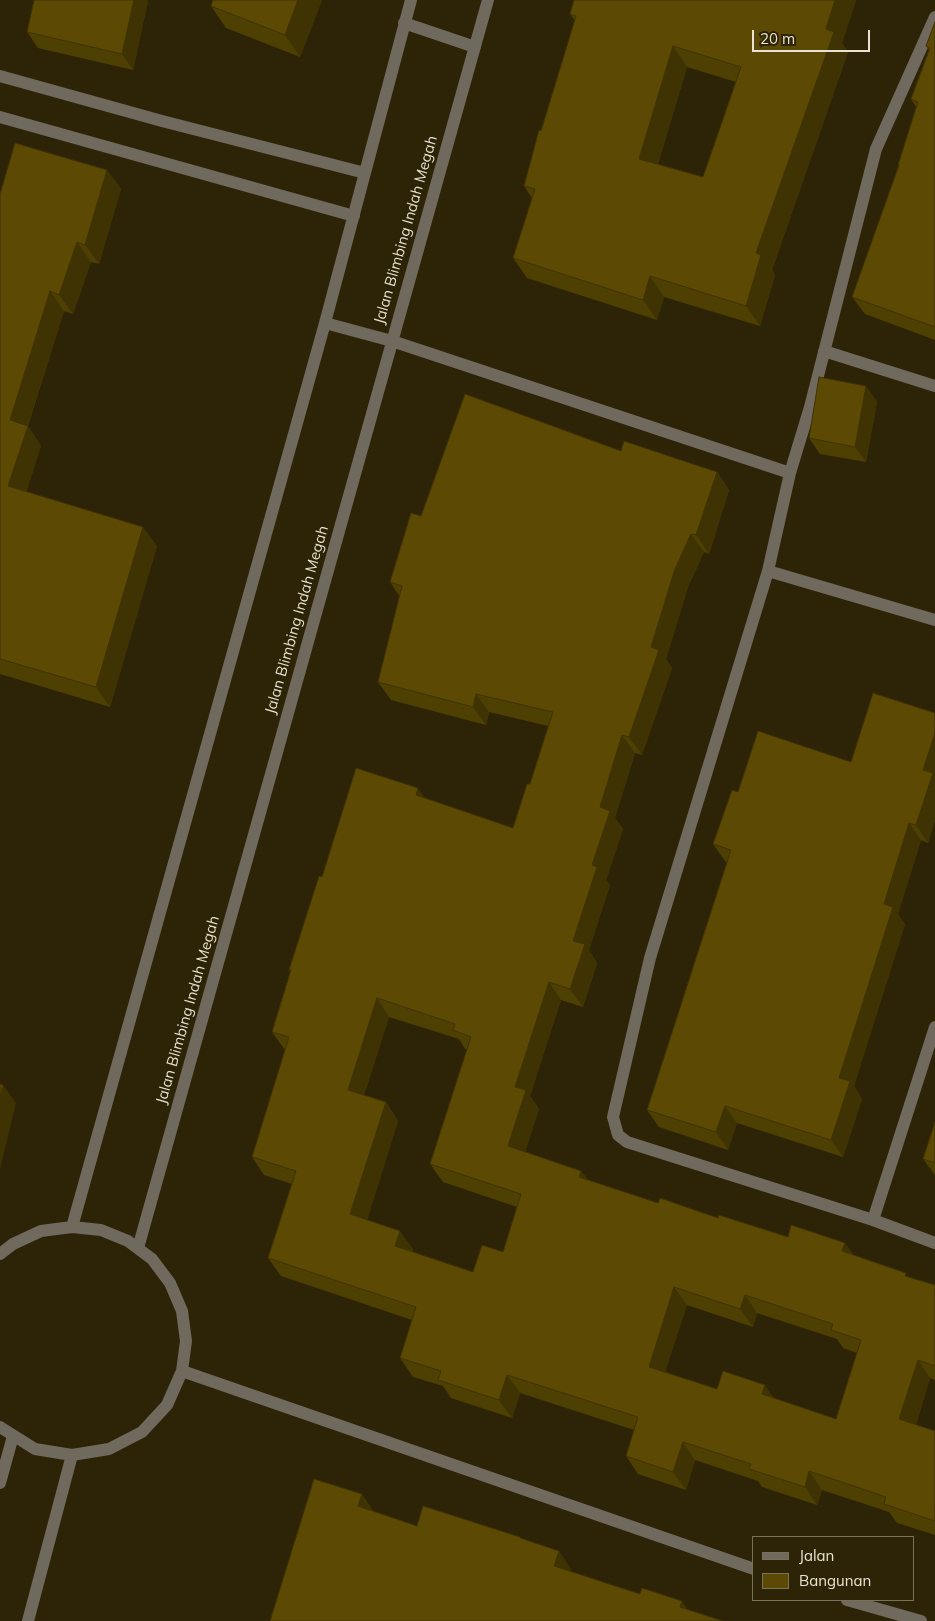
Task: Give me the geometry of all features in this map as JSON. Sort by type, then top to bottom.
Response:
[{"type":"street","points":[[72,1227],[325,323],[411,0]]},
{"type":"street","name":"Jalan Blimbing Indah Megah","points":[[138,1248],[488,0]]},
{"type":"street","points":[[935,17],[876,149],[810,407],[790,473],[768,571],[650,958],[613,1117],[618,1135],[627,1142],[873,1220],[935,1242]]},
{"type":"street","points":[[404,23],[475,47]]},
{"type":"street","points":[[0,76],[162,122],[365,173]]},
{"type":"street","points":[[0,117],[354,216]]},
{"type":"street","points":[[325,323],[392,341],[790,473]]},
{"type":"street","points":[[824,352],[935,386]]},
{"type":"street","points":[[768,571],[935,620]]},
{"type":"street","points":[[873,1220],[935,1027]]},
{"type":"street","points":[[0,1254],[13,1244],[41,1231],[72,1227],[101,1230],[128,1241],[152,1259],[170,1283],[182,1311],[186,1341],[182,1371],[167,1404],[142,1432],[109,1449],[72,1455],[36,1449],[0,1427]]},
{"type":"street","points":[[182,1371],[752,1568]]},
{"type":"street","points":[[0,1483],[13,1436]]},
{"type":"street","points":[[28,1621],[72,1455]]},
{"type":"street","points":[[851,1601],[921,1621]]},
{"type":"building","points":[[34,0],[134,0],[122,54],[27,32]]},
{"type":"building","points":[[213,0],[298,0],[285,35],[211,6]]},
{"type":"building","points":[[574,0],[835,0],[826,29],[834,32],[756,253],[761,255],[746,306],[650,276],[643,300],[513,258],[535,189],[524,186],[539,130],[541,131],[576,16],[570,14]],"holes":[[[673,46],[741,67],[703,177],[639,159]]]},
{"type":"building","points":[[935,22],[935,327],[852,297],[899,165],[918,102],[911,99],[930,48],[926,46]]},
{"type":"building","points":[[15,143],[107,170],[85,245],[77,242],[59,295],[50,291],[10,420],[28,426],[8,486],[143,527],[96,687],[0,659],[0,194]]},
{"type":"building","points":[[819,377],[866,386],[855,447],[809,438]]},
{"type":"building","points":[[465,394],[621,451],[624,441],[717,472],[696,535],[691,534],[675,569],[651,647],[659,650],[629,737],[622,735],[600,807],[610,811],[592,865],[597,867],[573,941],[585,944],[570,989],[549,982],[515,1087],[526,1090],[508,1146],[581,1171],[579,1177],[658,1203],[660,1198],[718,1218],[719,1215],[788,1237],[791,1225],[845,1243],[842,1251],[906,1273],[905,1276],[935,1285],[935,1366],[918,1360],[899,1419],[935,1431],[935,1521],[884,1504],[886,1497],[809,1471],[805,1487],[749,1469],[751,1464],[683,1442],[673,1472],[626,1456],[638,1417],[507,1375],[499,1400],[438,1380],[441,1371],[400,1358],[416,1307],[268,1258],[296,1171],[252,1157],[289,1037],[272,1032],[291,970],[289,970],[319,876],[322,877],[356,768],[418,788],[416,795],[513,828],[527,784],[530,784],[553,712],[476,694],[473,707],[378,682],[402,586],[390,582],[411,513],[421,516]],"holes":[[[377,998],[455,1024],[453,1030],[471,1037],[430,1164],[521,1194],[503,1252],[482,1245],[473,1272],[395,1246],[400,1231],[350,1214],[386,1102],[348,1090]],[[674,1287],[740,1309],[745,1295],[833,1324],[831,1330],[861,1340],[836,1419],[762,1394],[765,1385],[723,1371],[717,1389],[649,1367]]]},
{"type":"building","points":[[873,693],[935,713],[935,733],[923,770],[933,773],[916,825],[909,823],[884,904],[893,907],[839,1078],[850,1081],[831,1140],[725,1106],[716,1132],[647,1110],[731,850],[713,844],[732,790],[738,792],[758,731],[851,762]]},
{"type":"building","points":[[0,1084],[3,1085],[0,1098]]},
{"type":"building","points":[[935,1122],[935,1163],[923,1159]]},
{"type":"building","points":[[314,1479],[362,1494],[358,1506],[417,1526],[423,1506],[520,1537],[559,1551],[554,1566],[640,1594],[642,1588],[682,1601],[680,1607],[723,1621],[270,1621]]}]
